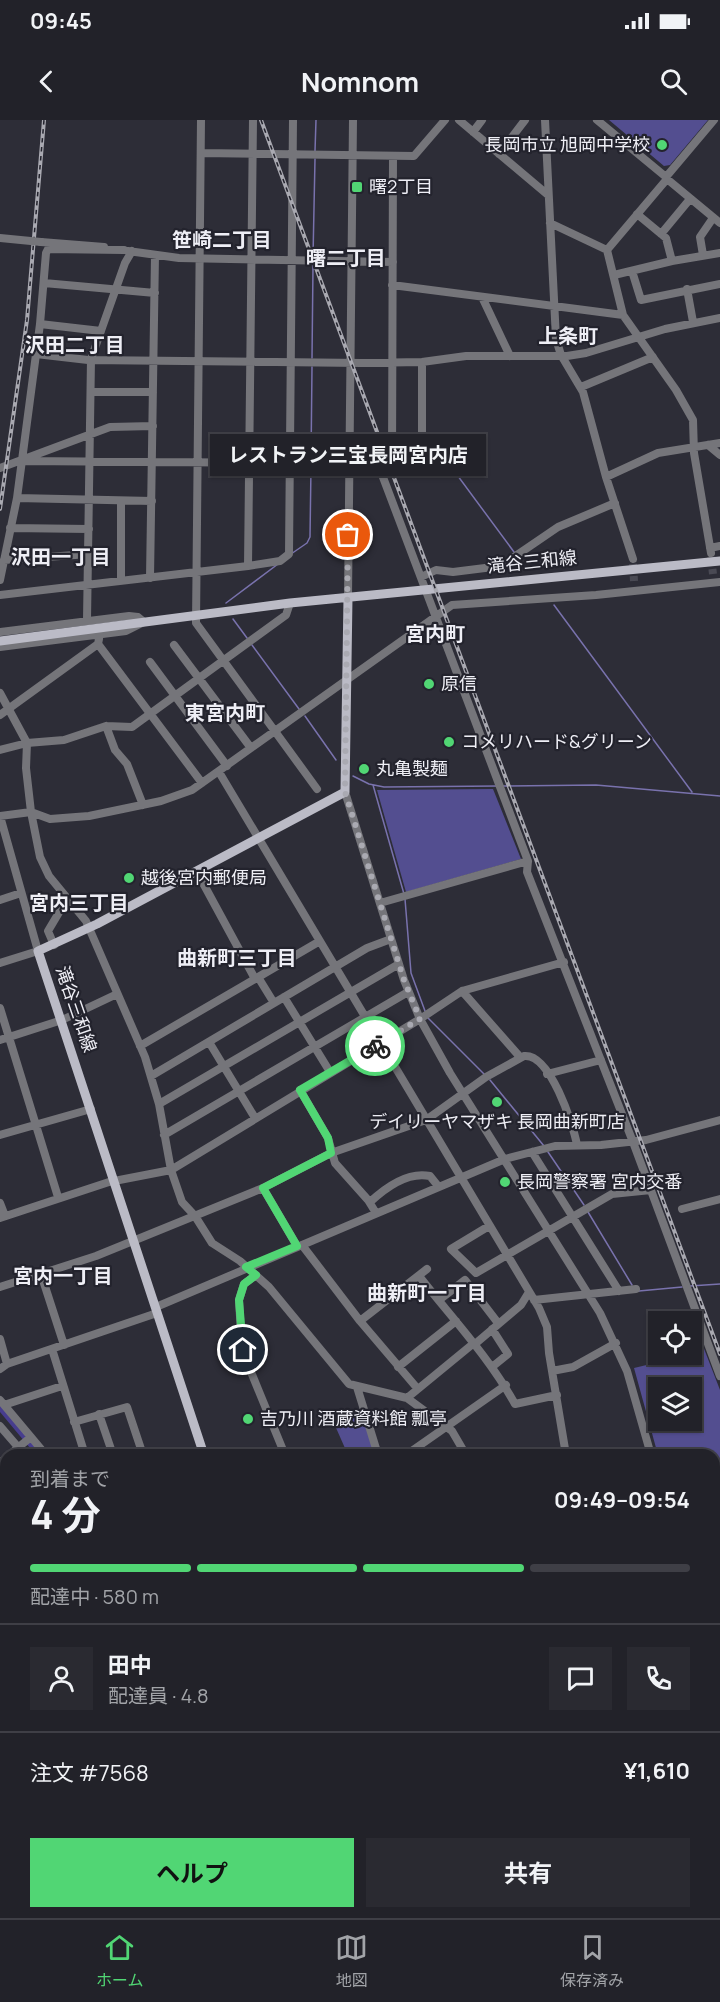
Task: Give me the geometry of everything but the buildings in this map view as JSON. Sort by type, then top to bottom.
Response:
[{"type":"main road","name":"滝谷三和線","points":[[0,641],[290,603],[720,561]]},
{"type":"main road","points":[[345,792],[348,598]]},
{"type":"main road","name":"滝谷三和線","points":[[202,1449],[38,951],[90,928],[345,792]]},
{"type":"street","points":[[201,120],[195,617],[199,629],[317,789]]},
{"type":"street","points":[[248,566],[253,120]]},
{"type":"street","points":[[0,595],[248,566],[280,561],[289,554],[293,120]]},
{"type":"street","points":[[348,598],[353,120]]},
{"type":"street","points":[[201,153],[414,156],[445,120]]},
{"type":"street","points":[[459,120],[549,195]]},
{"type":"street","points":[[473,132],[482,120]]},
{"type":"street","points":[[499,154],[525,120]]},
{"type":"street","points":[[545,120],[555,334],[561,355],[581,387],[606,477],[633,559]]},
{"type":"street","points":[[597,120],[717,221],[700,237],[703,255]]},
{"type":"street","points":[[607,249],[714,120]]},
{"type":"street","points":[[392,464],[393,156]]},
{"type":"street","points":[[661,234],[690,199]]},
{"type":"street","points":[[637,214],[668,241],[672,261]]},
{"type":"street","points":[[550,223],[607,249]]},
{"type":"street","points":[[0,238],[199,259],[393,262]]},
{"type":"street","points":[[0,580],[17,498],[40,324],[46,253],[48,249],[128,251]]},
{"type":"street","points":[[607,249],[623,315],[691,415],[693,447],[711,550],[720,546]]},
{"type":"street","points":[[87,621],[91,359],[128,251]]},
{"type":"street","points":[[614,275],[672,261],[720,253]]},
{"type":"street","points":[[150,578],[155,255]]},
{"type":"street","points":[[632,271],[640,300],[720,284]]},
{"type":"street","points":[[44,283],[155,293]]},
{"type":"street","points":[[392,285],[623,315]]},
{"type":"street","points":[[687,289],[693,322]]},
{"type":"street","points":[[482,297],[510,356]]},
{"type":"street","points":[[36,354],[91,359],[422,363],[466,356],[586,353],[638,336],[693,322],[720,318]]},
{"type":"street","points":[[40,324],[101,331]]},
{"type":"street","points":[[581,387],[652,357]]},
{"type":"street","points":[[21,461],[410,464],[422,455],[422,363]]},
{"type":"street","points":[[91,392],[153,392]]},
{"type":"street","points":[[0,468],[110,427],[153,426]]},
{"type":"street","points":[[606,477],[658,453],[720,443]]},
{"type":"street","points":[[708,445],[720,455]]},
{"type":"street","points":[[378,464],[528,861],[527,872],[633,1142],[720,1376]]},
{"type":"street","points":[[17,498],[152,501]]},
{"type":"street","points":[[121,501],[121,580]]},
{"type":"street","points":[[421,577],[436,570],[453,572],[501,566],[558,527],[615,503]]},
{"type":"street","points":[[10,528],[89,529]]},
{"type":"street","points":[[3,560],[89,554]]},
{"type":"street","points":[[0,963],[38,951],[0,816],[31,812],[50,819],[90,816],[178,795],[219,772],[435,615],[459,603],[636,591],[716,580]]},
{"type":"street","points":[[634,581],[636,591]]},
{"type":"street","points":[[0,750],[27,743],[64,740],[106,726],[132,727],[286,615],[290,603]]},
{"type":"street","points":[[0,632],[129,616],[138,617],[144,622],[126,631],[0,647]]},
{"type":"street","points":[[0,715],[98,644],[100,634]]},
{"type":"street","points":[[98,644],[202,783]]},
{"type":"street","points":[[174,645],[251,748]]},
{"type":"street","points":[[150,662],[227,766]]},
{"type":"street","points":[[0,693],[27,743],[26,768],[31,812],[40,857],[49,876],[90,928],[140,1046],[159,1104],[171,1170],[180,1198],[212,1243],[256,1275],[274,1293],[345,1381],[357,1387],[407,1398],[448,1427],[462,1449]]},
{"type":"street","points":[[106,726],[115,750],[127,764],[142,805]]},
{"type":"street","points":[[219,772],[260,837],[531,1296],[547,1328],[565,1449]]},
{"type":"street","points":[[345,792],[408,992],[420,1019],[463,1094],[549,1230],[616,1343],[632,1385],[649,1449]]},
{"type":"street","points":[[380,903],[528,861]]},
{"type":"street","points":[[197,872],[256,977],[274,1003]]},
{"type":"street","points":[[0,900],[21,892]]},
{"type":"street","points":[[54,945],[49,934],[49,927],[67,899]]},
{"type":"street","points":[[35,938],[49,934]]},
{"type":"street","points":[[151,1076],[368,948],[391,939]]},
{"type":"street","points":[[140,1046],[320,941]]},
{"type":"street","points":[[0,1203],[2,1217],[58,1197],[115,1181],[171,1170],[420,1019],[462,991],[564,962]]},
{"type":"street","points":[[159,1104],[399,964]]},
{"type":"street","points":[[462,991],[520,1057]]},
{"type":"street","points":[[164,1135],[408,992]]},
{"type":"street","points":[[4,1039],[62,1020],[117,994]]},
{"type":"street","points":[[284,997],[313,1048],[330,1072]]},
{"type":"street","points":[[0,1008],[4,1039],[58,1197]]},
{"type":"street","points":[[209,1042],[255,1118]]},
{"type":"street","points":[[0,1287],[134,1240],[263,1188],[331,1153],[426,1120],[520,1057],[533,1057],[548,1074],[572,1119],[577,1145]]},
{"type":"street","points":[[548,1074],[601,1060]]},
{"type":"street","points":[[300,1090],[328,1138],[331,1153],[338,1167],[370,1202],[376,1213]]},
{"type":"street","points":[[0,1135],[91,1109]]},
{"type":"street","points":[[0,1369],[8,1364],[156,1310],[246,1267],[505,1159],[555,1146],[633,1142],[720,1120]]},
{"type":"street","points":[[532,1152],[619,1291]]},
{"type":"street","points":[[370,1202],[393,1184],[418,1175],[430,1176],[438,1186]]},
{"type":"street","points":[[263,1188],[300,1246],[417,1388]]},
{"type":"street","points":[[489,1226],[451,1249],[476,1274],[612,1194],[651,1190]]},
{"type":"street","points":[[682,1209],[720,1199]]},
{"type":"street","points":[[360,1321],[427,1269]]},
{"type":"street","points":[[40,1274],[64,1345]]},
{"type":"street","points":[[256,1275],[244,1284],[239,1300],[243,1350],[283,1449]]},
{"type":"street","points":[[419,1276],[492,1366],[506,1385],[515,1404],[557,1395]]},
{"type":"street","points":[[439,1300],[465,1280],[495,1326],[508,1354],[492,1366]]},
{"type":"street","points":[[407,1398],[531,1296],[636,1289]]},
{"type":"street","points":[[398,1367],[456,1321]]},
{"type":"street","points":[[0,1339],[8,1364]]},
{"type":"street","points":[[552,1371],[573,1367],[616,1343]]},
{"type":"street","points":[[52,1349],[84,1449]]},
{"type":"street","points":[[415,1449],[506,1385]]},
{"type":"street","points":[[25,1442],[2,1402],[62,1386]]},
{"type":"street","points":[[357,1387],[376,1449]]},
{"type":"street","points":[[74,1422],[128,1407],[141,1449]]},
{"type":"street","points":[[99,1414],[112,1449]]},
{"type":"street","points":[[0,1426],[36,1449]]},
{"type":"street","points":[[16,1449],[25,1442]]},
{"type":"shaded area","name":"長岡市立 旭岡中学校","points":[[609,120],[708,120],[670,165],[664,166]]},
{"type":"shaded area","points":[[493,789],[521,859],[406,892],[377,790]]},
{"type":"shaded area","points":[[702,1343],[720,1390],[720,1449],[656,1449],[651,1431],[702,1431],[702,1377],[648,1377],[648,1419],[634,1368],[648,1365],[702,1365]]},
{"type":"shaded area","points":[[363,1411],[373,1449],[345,1449],[333,1421]]},
{"type":"waterway","points":[[315,151],[316,120]]},
{"type":"waterway","points":[[313,257],[315,159]]},
{"type":"waterway","points":[[312,358],[313,266]]},
{"type":"waterway","points":[[311,459],[312,367]]},
{"type":"waterway","points":[[438,449],[514,552]]},
{"type":"waterway","points":[[291,554],[307,543],[310,537],[311,467]]},
{"type":"waterway","points":[[226,603],[278,564]]},
{"type":"waterway","points":[[554,605],[692,792]]},
{"type":"waterway","points":[[233,619],[247,638]]},
{"type":"waterway","points":[[252,645],[299,709]]},
{"type":"waterway","points":[[305,716],[336,760]]},
{"type":"waterway","points":[[353,776],[369,784],[384,787],[498,786]]},
{"type":"waterway","points":[[373,785],[404,894]]},
{"type":"waterway","points":[[502,786],[596,785],[720,796]]},
{"type":"waterway","points":[[405,899],[411,973],[425,1011]]},
{"type":"waterway","points":[[428,1018],[484,1074]]},
{"type":"waterway","points":[[490,1080],[544,1146]]},
{"type":"waterway","points":[[548,1152],[584,1205]]},
{"type":"waterway","points":[[588,1212],[632,1285]]},
{"type":"waterway","points":[[690,1286],[720,1284]]},
{"type":"waterway","points":[[639,1291],[682,1287]]},
{"type":"waterway","points":[[0,1408],[34,1449]]},
{"type":"tunnel","points":[[711,557],[713,574]]},
{"type":"tunnel","points":[[633,564],[634,581]]},
{"type":"railway","points":[[0,509],[27,320],[44,120]]},
{"type":"railway","points":[[261,120],[720,1354]]},
{"type":"way so far","points":[[348,535],[345,792],[404,980],[420,1019],[375,1046]]},
{"type":"place","name":"長岡市立 旭岡中学校","points":[[662,145]]},
{"type":"place","name":"曙2丁目","points":[[357,187]]},
{"type":"place","name":"レストラン三宝長岡宮内店","points":[[348,535]]},
{"type":"place","name":"原信","points":[[429,684]]},
{"type":"place","name":"コメリハード&グリーン","points":[[449,742]]},
{"type":"place","name":"丸亀製麺","points":[[364,769]]},
{"type":"place","name":"越後宮内郵便局","points":[[129,878]]},
{"type":"place","name":"デイリーヤマザキ 長岡曲新町店","points":[[497,1102]]},
{"type":"place","name":"長岡警察署 宮内交番","points":[[505,1182]]},
{"type":"place","name":"吉乃川 酒蔵資料館 瓢亭","points":[[248,1419]]},
{"type":"district","name":"笹崎二丁目","points":[[222,240]]},
{"type":"district","name":"曙二丁目","points":[[346,258]]},
{"type":"district","name":"上条町","points":[[568,336]]},
{"type":"district","name":"沢田二丁目","points":[[75,345]]},
{"type":"district","name":"沢田一丁目","points":[[61,557]]},
{"type":"district","name":"宮内町","points":[[435,634]]},
{"type":"district","name":"東宮内町","points":[[225,713]]},
{"type":"district","name":"宮内三丁目","points":[[79,903]]},
{"type":"district","name":"曲新町三丁目","points":[[237,958]]},
{"type":"district","name":"宮内一丁目","points":[[63,1276]]},
{"type":"district","name":"曲新町一丁目","points":[[427,1293]]},
{"type":"route","points":[[243,1350],[239,1300],[244,1284],[256,1275],[246,1267],[297,1246],[263,1188],[331,1153],[328,1138],[300,1090],[375,1046]]}]
